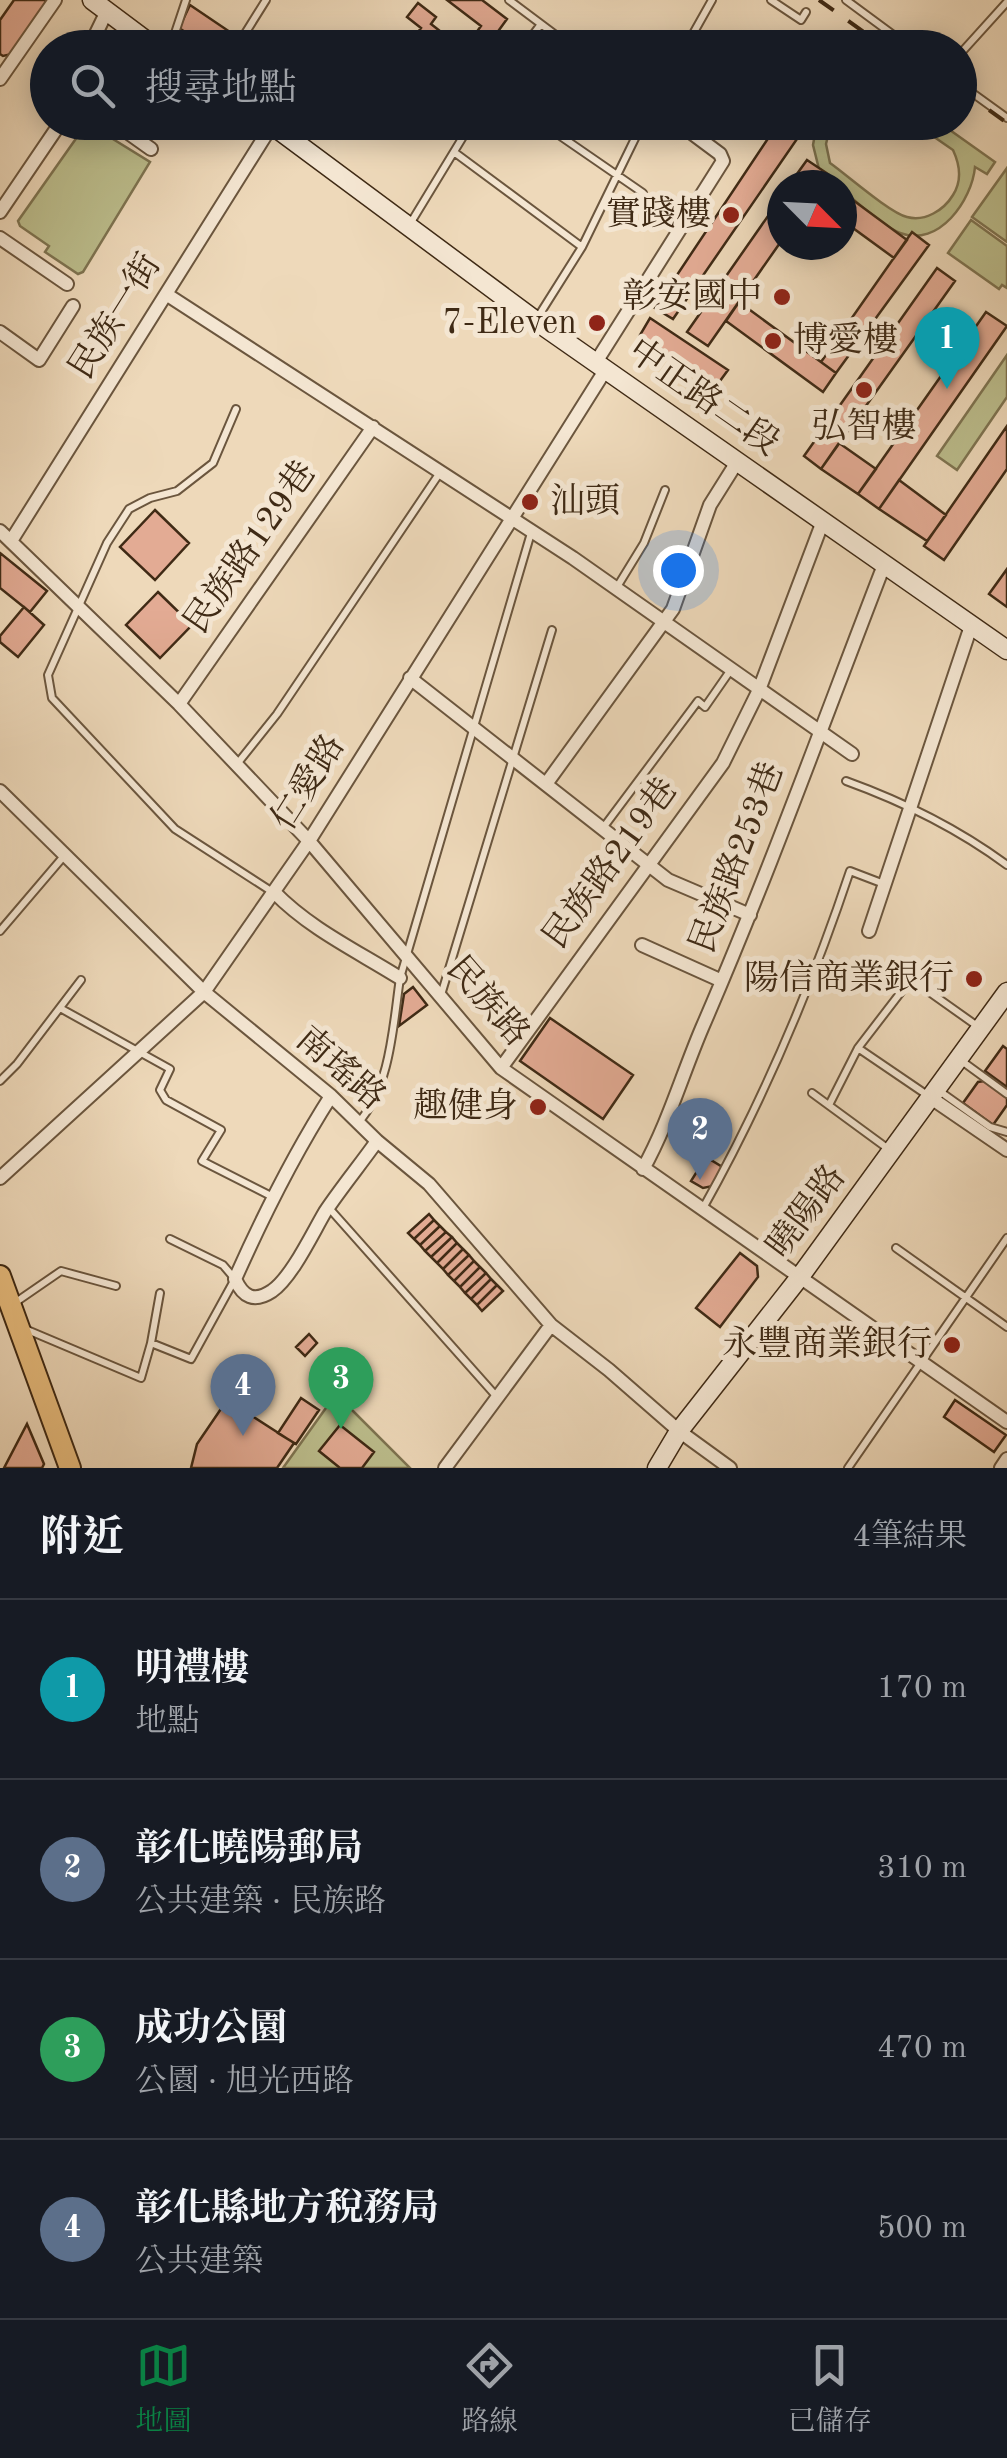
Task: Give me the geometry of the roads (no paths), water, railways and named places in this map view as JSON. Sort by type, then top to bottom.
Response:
[{"type":"main road","points":[[0,1276],[70,1468]]},
{"type":"street","points":[[31,30],[55,0]]},
{"type":"street","points":[[100,6],[132,30]]},
{"type":"street","points":[[0,79],[5,62],[30,31]]},
{"type":"street","points":[[0,212],[49,140]]},
{"type":"street","points":[[138,140],[150,149]]},
{"type":"street","name":"民族一街","points":[[11,541],[260,140]]},
{"type":"street","name":"中正路二段","points":[[291,140],[536,321],[1007,650]]},
{"type":"street","name":"仁愛路","points":[[0,1178],[204,992],[309,841],[511,520],[724,161],[701,140]]},
{"type":"street","points":[[0,238],[67,284]]},
{"type":"street","points":[[166,294],[531,532],[852,754]]},
{"type":"street","points":[[0,332],[39,360],[73,306]]},
{"type":"street","name":"民族路129巷","points":[[179,704],[373,427]]},
{"type":"street","points":[[546,784],[663,624],[683,585],[710,505],[736,462]]},
{"type":"street","name":"民族路219巷","points":[[502,1068],[723,763],[759,690],[824,521]]},
{"type":"street","name":"民族路","points":[[0,531],[179,704],[309,841],[502,1068],[1007,1422]]},
{"type":"street","name":"民族路253巷","points":[[642,1169],[661,1136],[683,1072],[750,915],[884,566]]},
{"type":"street","points":[[869,931],[971,626]]},
{"type":"street","points":[[410,678],[668,880],[750,915]]},
{"type":"street","name":"南瑤路","points":[[0,791],[204,992],[331,1096],[377,1142],[429,1184],[551,1325],[730,1468]]},
{"type":"street","points":[[274,892],[338,944],[400,978]]},
{"type":"street","points":[[642,945],[722,981]]},
{"type":"street","name":"曉陽路","points":[[658,1468],[679,1431],[799,1278],[1007,992]]},
{"type":"street","points":[[934,1094],[1007,1150]]},
{"type":"street","points":[[331,1096],[298,1147],[235,1280],[241,1292],[259,1297],[281,1283],[328,1208],[377,1142]]},
{"type":"street","points":[[445,1468],[551,1325]]},
{"type":"street","points":[[1001,1468],[1007,1460]]},
{"type":"lane","points":[[176,30],[186,0]]},
{"type":"lane","points":[[247,30],[266,0]]},
{"type":"lane","points":[[509,0],[549,30]]},
{"type":"lane","points":[[694,30],[712,0]]},
{"type":"lane","points":[[770,0],[801,20],[806,12]]},
{"type":"lane","points":[[846,0],[886,30]]},
{"type":"lane","points":[[977,35],[1007,2]]},
{"type":"lane","points":[[536,30],[541,24]]},
{"type":"lane","points":[[977,96],[1007,118]]},
{"type":"lane","points":[[408,227],[461,140]]},
{"type":"lane","points":[[566,140],[643,192]]},
{"type":"lane","points":[[536,321],[582,247],[634,140]]},
{"type":"lane","points":[[454,152],[582,247]]},
{"type":"lane","points":[[236,409],[213,463],[177,491],[129,509],[107,543],[48,675],[52,698],[161,817],[274,892]]},
{"type":"lane","points":[[236,765],[278,714],[439,474]]},
{"type":"lane","points":[[616,590],[644,543],[666,490]]},
{"type":"lane","points":[[358,1123],[378,1087],[389,1051],[406,956],[531,532]]},
{"type":"lane","points":[[441,995],[552,630]]},
{"type":"lane","name":"民族路219巷","points":[[603,828],[698,701],[705,708],[731,670]]},
{"type":"lane","points":[[846,781],[910,804],[1007,865]]},
{"type":"lane","points":[[0,931],[66,854]]},
{"type":"lane","points":[[702,1210],[740,1143],[825,947],[850,872],[886,884]]},
{"type":"lane","points":[[829,1105],[858,1048],[911,979],[981,1028]]},
{"type":"lane","points":[[0,1081],[81,980]]},
{"type":"lane","points":[[60,1008],[170,1068],[160,1090],[166,1100],[221,1130],[202,1161],[274,1198]]},
{"type":"lane","points":[[858,1048],[990,1126],[1007,1132]]},
{"type":"lane","points":[[959,1059],[1007,1094]]},
{"type":"lane","points":[[812,1093],[892,1152]]},
{"type":"lane","points":[[328,1208],[497,1398]]},
{"type":"lane","points":[[848,1468],[1007,1238]]},
{"type":"lane","points":[[151,1343],[192,1358],[235,1280],[223,1266],[170,1240]]},
{"type":"lane","points":[[896,1248],[1007,1327]]},
{"type":"lane","points":[[11,1305],[61,1271],[116,1286]]},
{"type":"lane","points":[[20,1327],[141,1378],[160,1294]]},
{"type":"railway","points":[[819,0],[861,30]]},
{"type":"railway","points":[[977,101],[1007,123]]},
{"type":"place","name":"實踐樓","points":[[731,215]]},
{"type":"place","name":"彰安國中","points":[[782,297]]},
{"type":"place","name":"7-Eleven","points":[[597,323]]},
{"type":"place","name":"博愛樓","points":[[773,341]]},
{"type":"place","name":"明禮樓","points":[[947,389]]},
{"type":"place","name":"弘智樓","points":[[864,390]]},
{"type":"place","name":"汕頭","points":[[530,502]]},
{"type":"place","name":"陽信商業銀行","points":[[974,979]]},
{"type":"place","name":"趣健身","points":[[538,1107]]},
{"type":"place","name":"彰化曉陽郵局","points":[[700,1180]]},
{"type":"place","name":"永豐商業銀行","points":[[952,1345]]},
{"type":"place","name":"成功公園","points":[[341,1429]]},
{"type":"place","name":"彰化縣地方稅務局","points":[[243,1436]]}]
